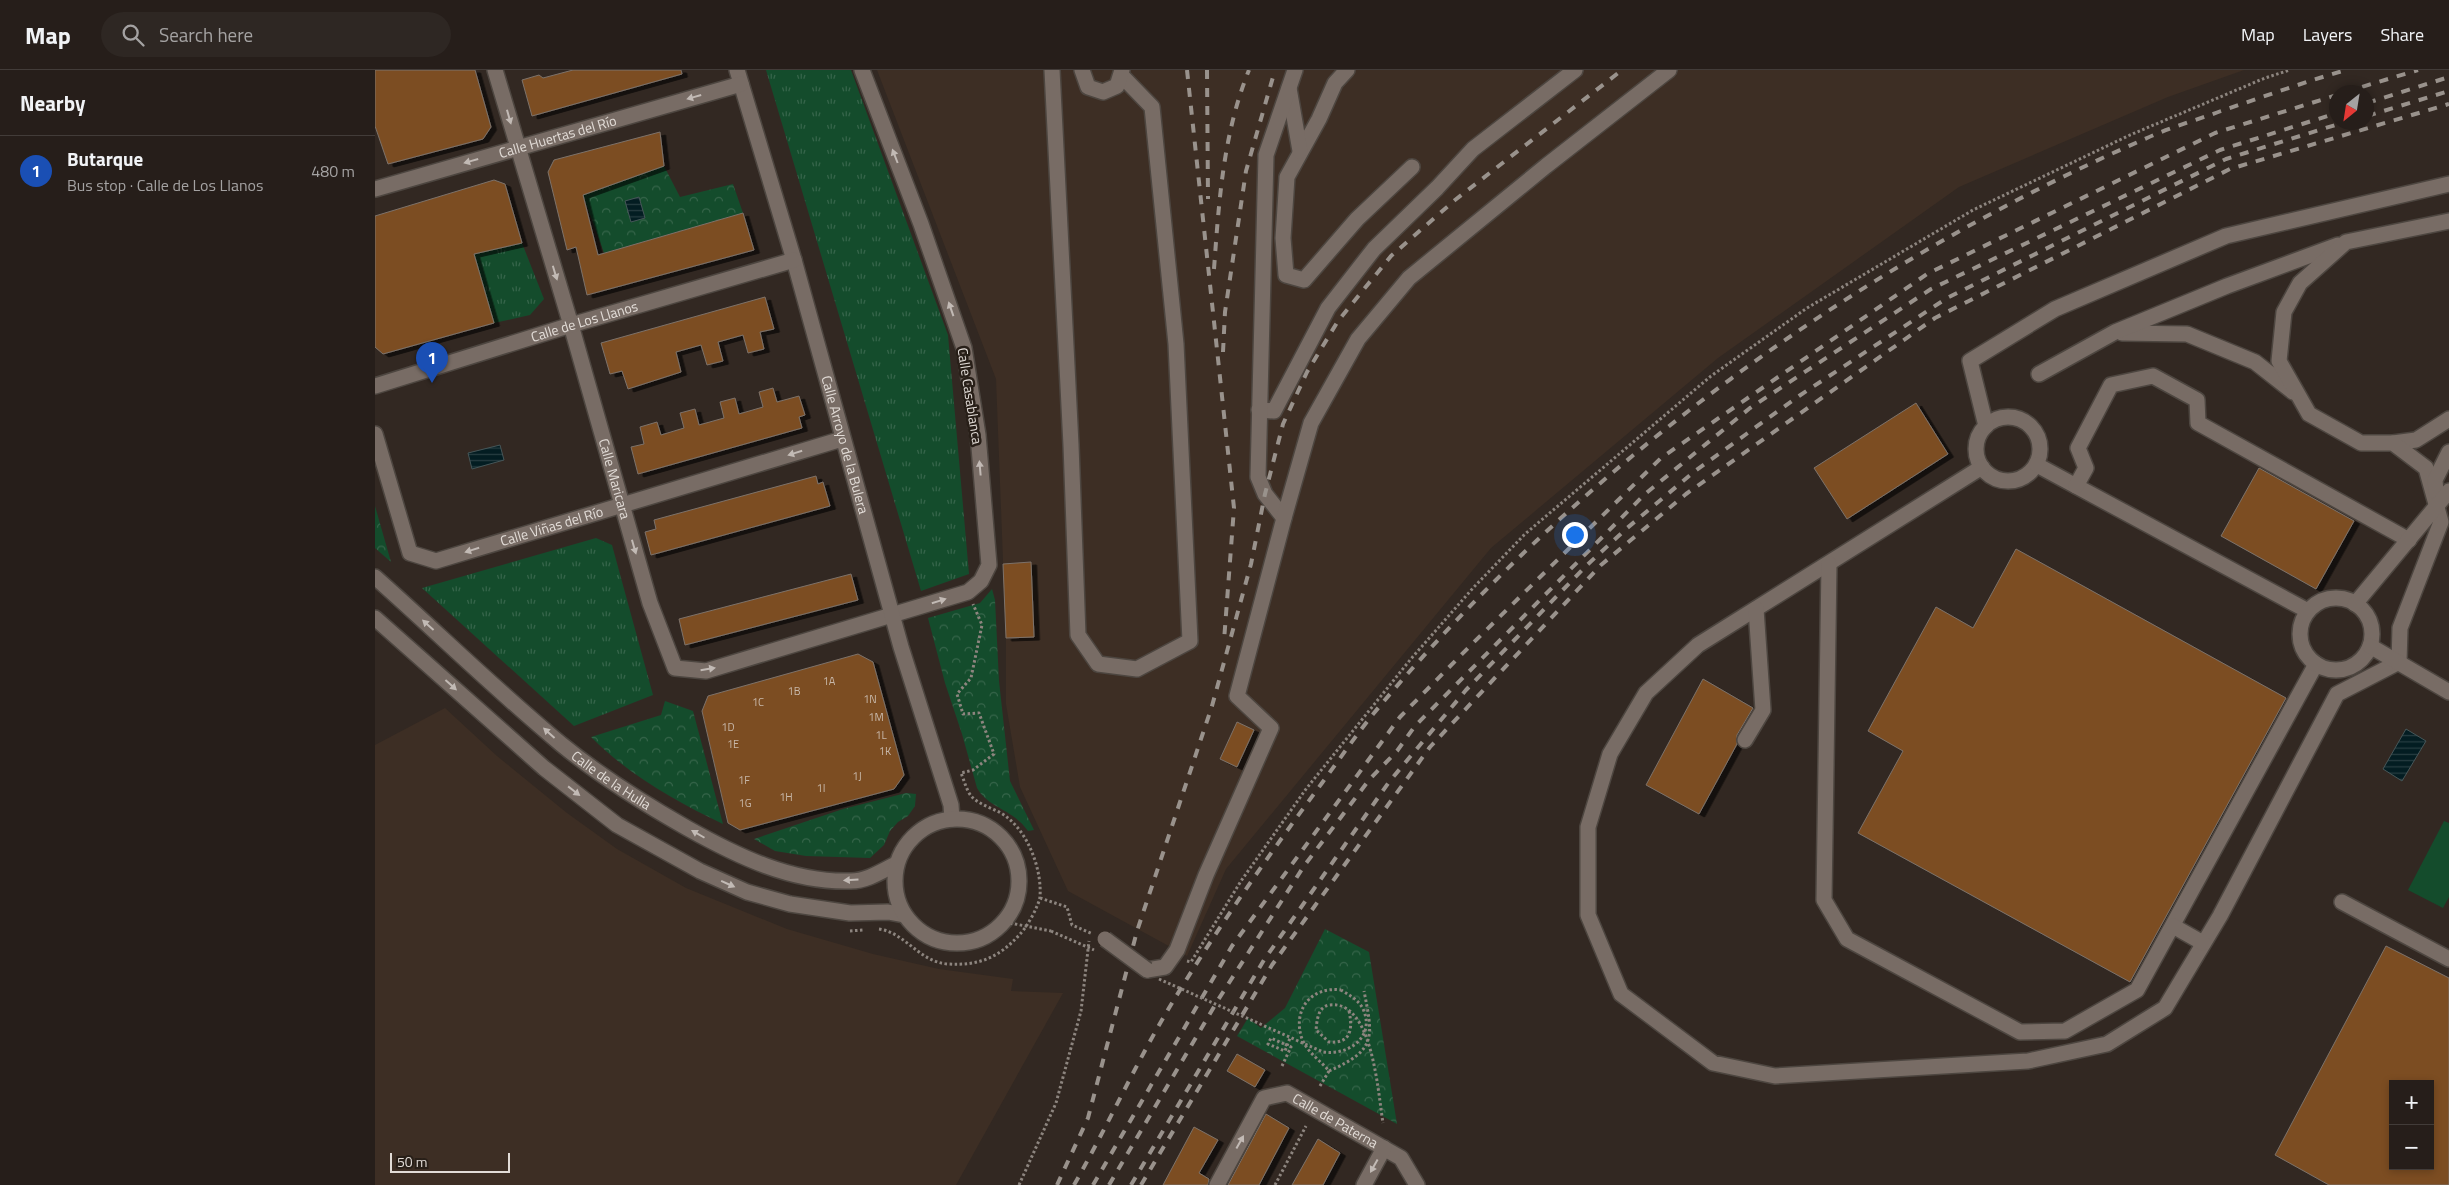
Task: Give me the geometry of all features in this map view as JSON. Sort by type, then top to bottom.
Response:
[{"type":"street","name":"Calle Maricara","points":[[495,70],[571,325],[650,604],[675,668],[706,671],[893,615]]},
{"type":"street","name":"Calle Casablanca","points":[[862,70],[921,224],[964,348],[978,435],[989,565],[981,581],[968,592]]},
{"type":"street","points":[[1052,70],[1071,436],[1079,635],[1098,664],[1137,669],[1190,641],[1176,344],[1152,107],[1121,73]]},
{"type":"street","points":[[1082,70],[1088,87],[1103,92],[1117,86],[1121,73]]},
{"type":"street","points":[[1284,518],[1265,494],[1258,477],[1259,410],[1266,155],[1295,70]]},
{"type":"street","points":[[1347,70],[1335,83],[1319,119],[1287,177],[1283,238],[1286,275],[1304,280],[1357,219],[1412,167]]},
{"type":"street","points":[[1259,410],[1274,411],[1328,308],[1374,249],[1437,188],[1473,149],[1575,70]]},
{"type":"street","points":[[1105,939],[1152,974],[1165,967],[1177,950],[1206,875],[1271,728],[1237,696],[1311,423],[1358,338],[1403,286],[1546,166],[1669,70]]},
{"type":"street","name":"Calle Huertas del Río","points":[[375,189],[518,147],[739,77]]},
{"type":"street","name":"Calle Arroyo de la Bulera","points":[[739,77],[794,260],[842,439],[893,615],[951,805],[952,818]]},
{"type":"street","points":[[1289,87],[1300,151]]},
{"type":"street","points":[[1986,426],[1970,361],[2055,309],[2226,236],[2449,184]]},
{"type":"street","points":[[2039,374],[2115,332],[2227,286],[2347,242],[2449,221]]},
{"type":"street","points":[[2347,242],[2300,283],[2284,312],[2279,361],[2298,396],[2309,414],[2361,443],[2393,443],[2416,440],[2449,419]]},
{"type":"street","name":"Calle de Los Llanos","points":[[375,386],[571,325],[794,260]]},
{"type":"street","points":[[2115,332],[2187,334],[2255,362],[2298,396]]},
{"type":"street","points":[[2076,486],[2086,468],[2078,448],[2111,385],[2153,376],[2197,400],[2198,423],[2409,540]]},
{"type":"street","points":[[2008,417],[2019,419],[2029,424],[2036,433],[2040,443],[2041,454],[2037,465],[2025,476],[2009,482],[1998,480],[1989,475],[1977,457],[1976,446],[1979,435],[1995,419],[2008,417]]},
{"type":"street","name":"Calle Viñas del Río","points":[[375,434],[410,553],[436,560],[842,439]]},
{"type":"street","points":[[2393,443],[2426,468],[2441,498]]},
{"type":"street","points":[[2399,662],[2400,628],[2441,522],[2441,498],[2435,480],[2449,452]]},
{"type":"street","points":[[2037,465],[2308,611]]},
{"type":"street","points":[[1982,467],[1698,645],[1646,693],[1610,754],[1587,827],[1588,915],[1621,994],[1713,1063],[1775,1076],[2028,1061],[2107,1044],[2165,1008],[2203,943],[2337,694],[2399,662]]},
{"type":"street","points":[[2355,604],[2409,540],[2441,498]]},
{"type":"street","points":[[1829,564],[1825,900],[1847,939],[2020,1032],[2065,1031],[2137,990],[2316,664]]},
{"type":"street","name":"Calle de la Hulla","points":[[375,577],[562,745],[636,798],[723,848],[762,866],[825,880],[852,881],[875,875],[897,864]]},
{"type":"street","points":[[893,615],[968,592]]},
{"type":"street","points":[[2331,598],[2344,599],[2355,604],[2363,611],[2369,622],[2371,634],[2369,646],[2362,658],[2352,666],[2340,670],[2328,669],[2316,664],[2307,655],[2301,644],[2300,632],[2303,619],[2308,611],[2319,602],[2331,598]]},
{"type":"street","points":[[1745,740],[1763,710],[1756,609]]},
{"type":"street","points":[[375,618],[544,768],[625,829],[699,871],[747,892],[791,904],[850,913],[888,912],[904,914]]},
{"type":"street","points":[[2369,646],[2449,692]]},
{"type":"street","points":[[952,818],[973,820],[992,829],[1007,843],[1017,862],[1020,883],[1016,904],[1005,922],[991,935],[973,942],[953,944],[934,939],[917,929],[904,914],[897,899],[894,882],[897,864],[904,847],[917,833],[933,823],[952,818]]},
{"type":"street","points":[[2342,902],[2449,959]]},
{"type":"street","points":[[2173,926],[2203,943]]},
{"type":"street","name":"Calle de Paterna","points":[[1217,1185],[1264,1098],[1287,1093],[1401,1158],[1417,1185]]},
{"type":"street","name":"Calle de Paterna","points":[[1364,1185],[1384,1148]]},
{"type":"path","points":[[1170,959],[1191,962],[1241,881],[1306,789],[1410,660],[1473,588],[1525,534],[1711,376],[1807,308],[1973,210],[2130,135],[2265,78],[2290,70]]},
{"type":"path","points":[[875,928],[888,930],[928,959],[946,964],[976,964],[992,958],[1005,950],[1028,926],[1040,898],[1034,857],[1021,831],[1007,817],[971,796],[961,773],[973,770],[994,754],[979,713],[963,714],[957,694],[971,678],[982,626],[968,592]]},
{"type":"path","points":[[1019,1185],[1056,1103],[1081,1011],[1090,933],[1072,925],[1067,906],[1040,898]]},
{"type":"path","points":[[1005,922],[1051,931],[1095,951]]},
{"type":"path","points":[[850,931],[867,929]]},
{"type":"path","points":[[1152,974],[1290,1038],[1323,1052],[1336,1054],[1354,1046],[1363,1032],[1366,1022],[1362,1008],[1354,998],[1341,990],[1329,988],[1318,991],[1306,1003],[1300,1018],[1303,1040],[1329,1072]]},
{"type":"path","points":[[1364,990],[1371,1024],[1369,1042],[1383,1123]]},
{"type":"path","points":[[1349,1011],[1353,1026],[1348,1036],[1338,1043],[1329,1042],[1316,1030],[1322,1008],[1329,1005],[1340,1006],[1355,1014],[1369,1042]]},
{"type":"path","points":[[1282,1066],[1291,1047],[1284,1044],[1271,1038],[1269,1044],[1285,1051],[1290,1038]]},
{"type":"path","points":[[1319,1086],[1329,1072],[1362,1052],[1369,1042]]},
{"type":"path","name":"Calle de Paterna","points":[[1275,1185],[1307,1126]]},
{"type":"shaded area","points":[[877,70],[2244,70],[2168,97],[1959,187],[1718,358],[1491,548],[1226,869],[1187,956],[1068,891],[1020,787],[1006,704],[1006,638],[996,379]]},
{"type":"shaded area","points":[[445,708],[497,756],[567,813],[617,849],[686,888],[787,929],[873,954],[939,969],[1013,979],[1011,991],[1063,993],[956,1185],[375,1185],[375,745]]},
{"type":"green space","points":[[766,70],[851,70],[948,335],[969,574],[921,591]]},
{"type":"green space","points":[[664,166],[680,197],[733,184],[743,213],[604,253],[583,195]]},
{"type":"green space","points":[[522,243],[544,299],[530,315],[494,323],[474,254]]},
{"type":"green space","points":[[375,506],[391,562],[375,548]]},
{"type":"green space","points":[[596,538],[612,545],[653,695],[574,726],[422,588]]},
{"type":"green space","points":[[992,589],[995,600],[999,681],[1010,781],[1034,830],[1028,831],[1015,818],[987,800],[977,788],[945,683],[928,618],[980,603]]},
{"type":"green space","points":[[665,701],[693,711],[723,824],[653,786],[621,763],[591,737],[661,715]]},
{"type":"green space","points":[[906,793],[916,794],[915,806],[908,816],[898,822],[890,831],[884,845],[870,858],[806,856],[775,851],[754,839],[843,809]]},
{"type":"green space","points":[[2444,821],[2449,823],[2449,897],[2443,908],[2408,890]]},
{"type":"green space","points":[[1325,929],[1369,952],[1397,1124],[1237,1036],[1248,1018],[1261,1028],[1285,1008]]},
{"type":"water","points":[[639,197],[645,218],[631,222],[625,201]]},
{"type":"water","points":[[500,445],[504,460],[472,469],[468,453]]},
{"type":"water","points":[[2406,729],[2426,741],[2402,781],[2383,769]]},
{"type":"building","points":[[375,70],[475,70],[491,127],[483,139],[388,164],[375,126]]},
{"type":"building","points":[[573,70],[681,70],[682,74],[532,116],[522,80],[539,75],[543,78]]},
{"type":"building","points":[[660,132],[664,166],[583,195],[598,255],[743,213],[754,250],[587,295],[576,247],[567,250],[548,172],[554,160]]},
{"type":"building","points":[[494,180],[505,184],[522,243],[474,254],[494,323],[383,354],[375,347],[375,216]]},
{"type":"building","points":[[765,297],[774,329],[760,332],[764,349],[748,353],[743,335],[718,342],[723,361],[707,365],[701,345],[676,352],[681,372],[628,389],[622,371],[610,374],[601,343]]},
{"type":"building","points":[[773,388],[777,402],[799,396],[805,415],[799,417],[802,428],[638,474],[631,447],[644,444],[640,427],[657,422],[661,435],[684,428],[680,413],[695,409],[699,425],[724,418],[720,402],[735,398],[739,414],[763,407],[759,392]]},
{"type":"building","points":[[1916,403],[1948,454],[1847,519],[1814,468]]},
{"type":"building","points":[[2259,468],[2354,521],[2316,589],[2221,536]]},
{"type":"building","points":[[816,476],[818,484],[823,482],[830,506],[651,555],[645,532],[656,529],[654,520]]},
{"type":"building","points":[[2016,549],[2286,698],[2130,982],[1858,833],[1903,751],[1868,731],[1936,607],[1973,628]]},
{"type":"building","points":[[1031,562],[1034,637],[1006,638],[1003,564]]},
{"type":"building","points":[[851,574],[858,600],[685,645],[679,619]]},
{"type":"building","points":[[858,654],[873,662],[904,775],[894,789],[740,830],[728,823],[702,711],[708,696]]},
{"type":"building","points":[[1703,679],[1753,708],[1737,735],[1737,744],[1699,814],[1646,785]]},
{"type":"building","points":[[1237,722],[1254,730],[1237,767],[1220,759]]},
{"type":"building","points":[[2386,946],[2449,978],[2449,1185],[2329,1185],[2275,1155]]},
{"type":"building","points":[[1237,1054],[1265,1070],[1255,1087],[1227,1071]]},
{"type":"building","points":[[1266,1114],[1289,1128],[1259,1185],[1228,1185]]},
{"type":"building","points":[[1194,1127],[1218,1140],[1199,1173],[1209,1179],[1208,1185],[1163,1185]]},
{"type":"building","points":[[1318,1139],[1340,1153],[1323,1185],[1292,1185]]},
{"type":"railway","points":[[1187,70],[1234,508],[1224,641]]},
{"type":"railway","points":[[1207,70],[1208,199]]},
{"type":"railway","points":[[1214,269],[1220,193],[1228,143],[1240,94],[1249,70]]},
{"type":"railway","points":[[1223,352],[1225,312],[1246,171],[1275,70]]},
{"type":"railway","points":[[1057,1185],[1088,1118],[1137,931],[1212,706],[1251,564],[1265,494],[1283,424],[1307,372],[1338,321],[1391,256],[1455,200],[1622,70]]},
{"type":"railway","points":[[1074,1185],[1144,1052],[1187,979],[1262,866],[1374,713],[1454,623],[1540,538],[1631,457],[1727,381],[1828,311],[1932,247],[2038,189],[2165,130],[2346,70]]},
{"type":"railway","points":[[2368,85],[2418,70]]},
{"type":"railway","points":[[2374,101],[2449,77]]},
{"type":"railway","points":[[2374,114],[2449,91]]},
{"type":"railway","points":[[1093,1185],[1232,946],[1400,717],[1661,458],[1927,274],[2215,133],[2329,97]]},
{"type":"railway","points":[[1141,1185],[1272,965],[1430,747],[1601,565],[1686,494],[1935,318],[2230,169],[2449,104]]},
{"type":"railway","points":[[1109,1185],[1218,1000],[1304,866],[1369,780],[1397,751],[1415,726],[1645,494],[1750,408],[1931,289],[2220,150],[2329,116]]},
{"type":"railway","points":[[1131,1185],[1264,960],[1389,782],[1466,690],[1586,566],[1626,529],[1695,471],[1799,396],[1947,298],[2226,159],[2329,127]]},
{"type":"place","name":"Butarque","points":[[432,383]]}]
